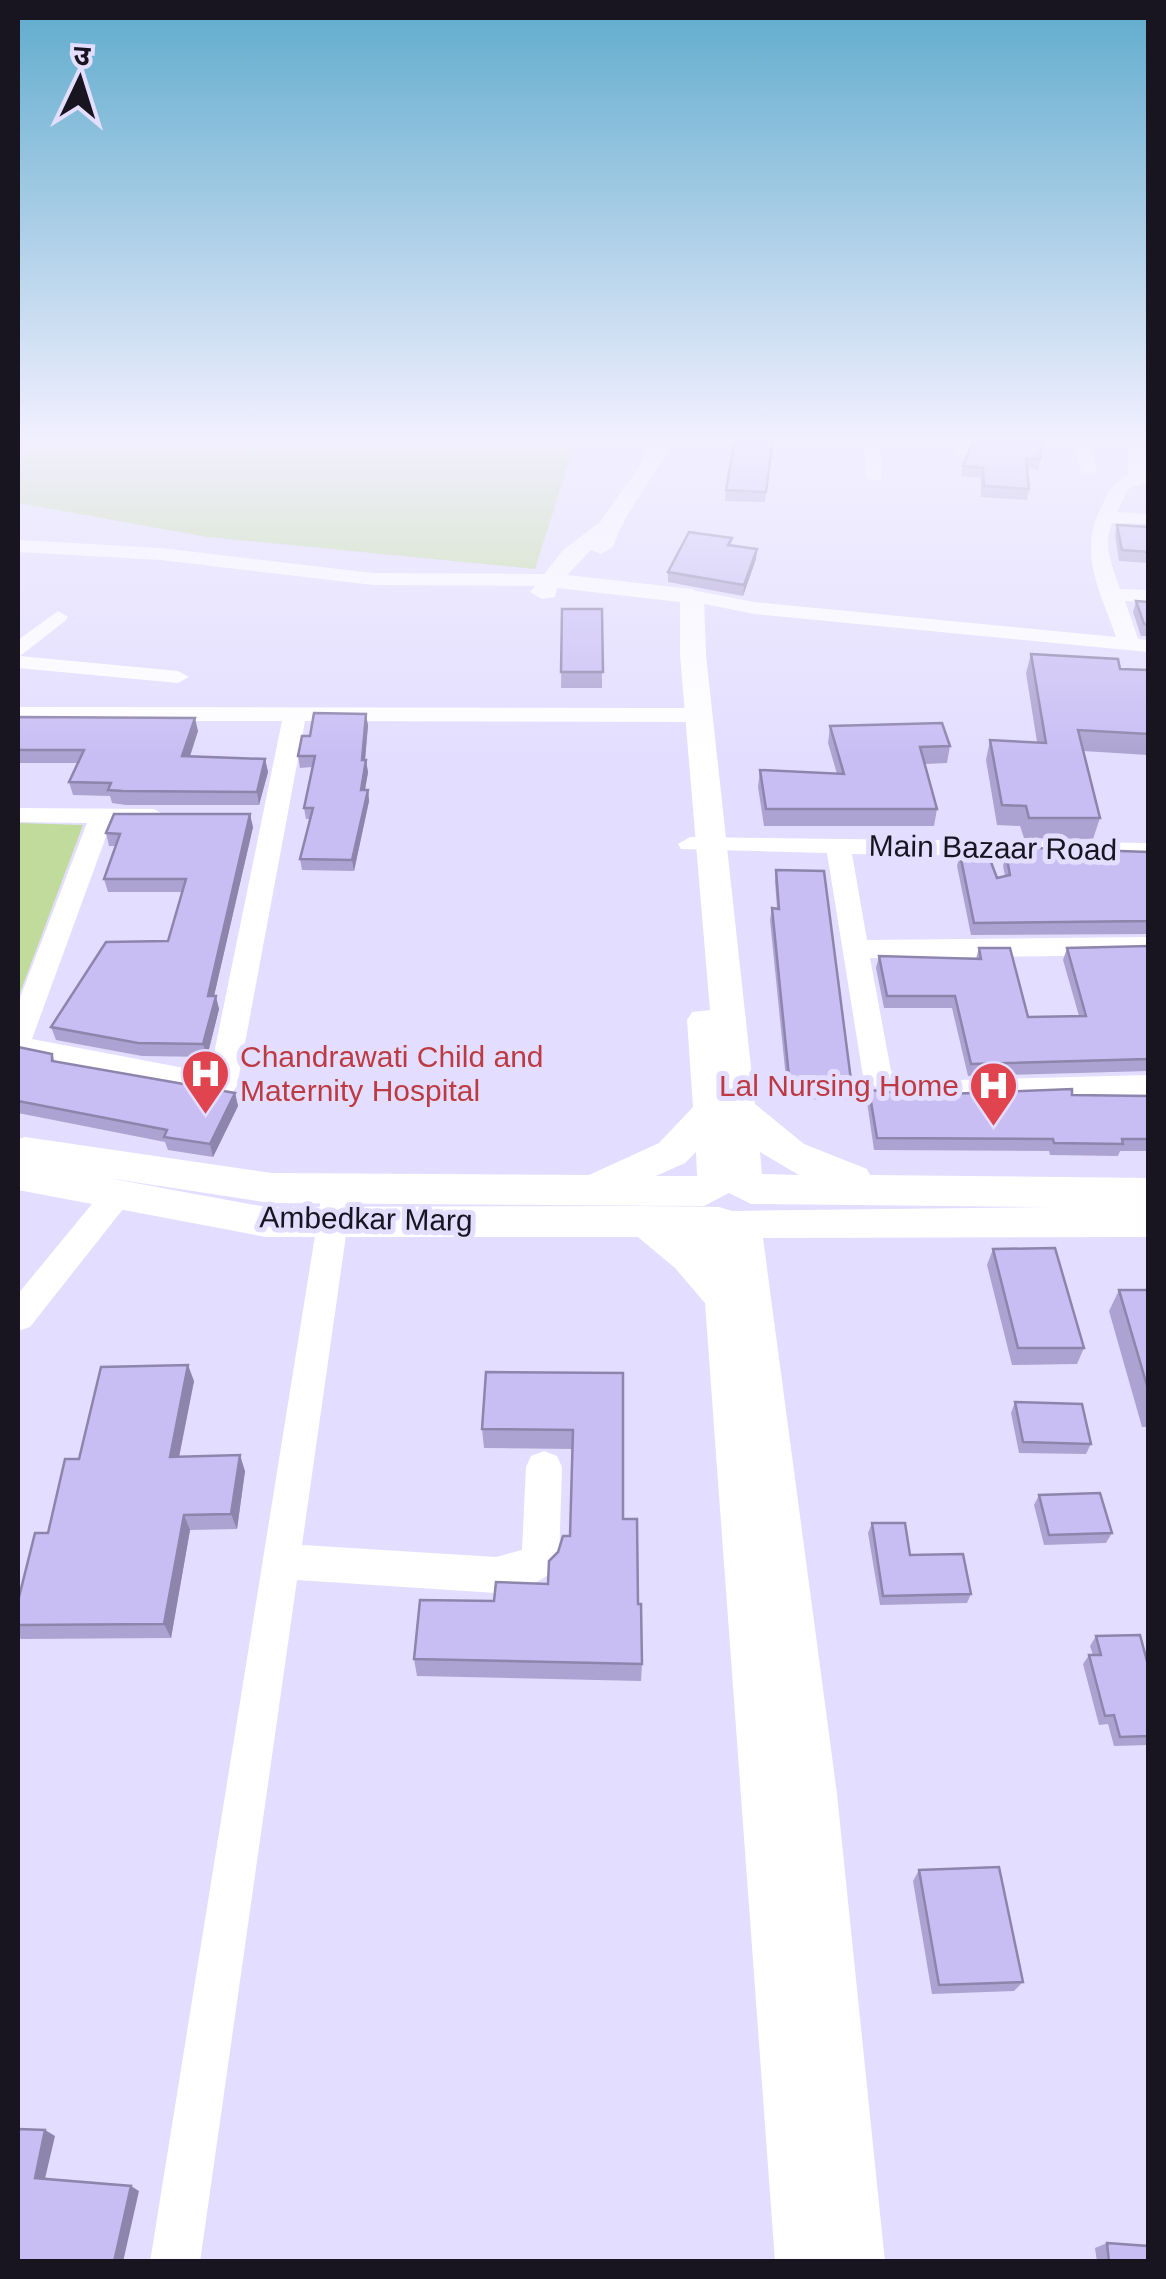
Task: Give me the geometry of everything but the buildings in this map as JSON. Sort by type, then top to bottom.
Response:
[{"type":"street","points":[[559,587],[601,544]]},
{"type":"street","points":[[1098,544],[1112,594],[1139,645]]},
{"type":"street","points":[[18,546],[160,554],[373,580],[454,582],[474,588],[559,587],[1139,645]]},
{"type":"street","points":[[1112,594],[1148,596]]},
{"type":"street","points":[[681,602],[725,1110],[807,2262]]},
{"type":"street","points":[[18,650],[58,617]]},
{"type":"street","points":[[18,662],[178,677]]},
{"type":"street","points":[[18,714],[688,715]]},
{"type":"street","points":[[18,1046],[222,1086],[265,816],[295,714]]},
{"type":"street","points":[[18,816],[179,816]]},
{"type":"street","points":[[18,1038],[102,816]]},
{"type":"street","name":"Main Bazaar Road","points":[[701,844],[1148,850]]},
{"type":"street","name":"Main Bazaar Road","points":[[838,846],[877,1076],[895,1088],[918,1092],[1148,1085]]},
{"type":"street","points":[[858,949],[1148,946]]},
{"type":"street","points":[[579,1190],[628,1175],[672,1153],[725,1110]]},
{"type":"street","points":[[725,1110],[804,1164],[862,1182],[918,1192]]},
{"type":"street","name":"Ambedkar Marg","points":[[18,1150],[271,1188],[335,1203],[644,1221],[729,1199],[797,1222],[1148,1222]]},
{"type":"street","name":"Ambedkar Marg","points":[[18,1176],[266,1222],[335,1203],[579,1190],[729,1199],[918,1192],[1148,1192]]},
{"type":"street","points":[[18,1317],[116,1196]]},
{"type":"street","points":[[175,2262],[335,1203]]},
{"type":"street","points":[[644,1221],[676,1242],[738,1300],[812,1794],[852,2262]]},
{"type":"street","points":[[738,1300],[797,1222]]},
{"type":"street","points":[[280,1561],[496,1575],[520,1572],[540,1560],[544,1467]]},
{"type":"green space","points":[[282,544],[543,544],[535,569]]},
{"type":"green space","points":[[18,823],[83,825],[18,998]]},
{"type":"place","name":"Chandrawati Child and Maternity Hospital","points":[[205,1116]]},
{"type":"place","name":"Lal Nursing Home","points":[[994,1128]]}]
